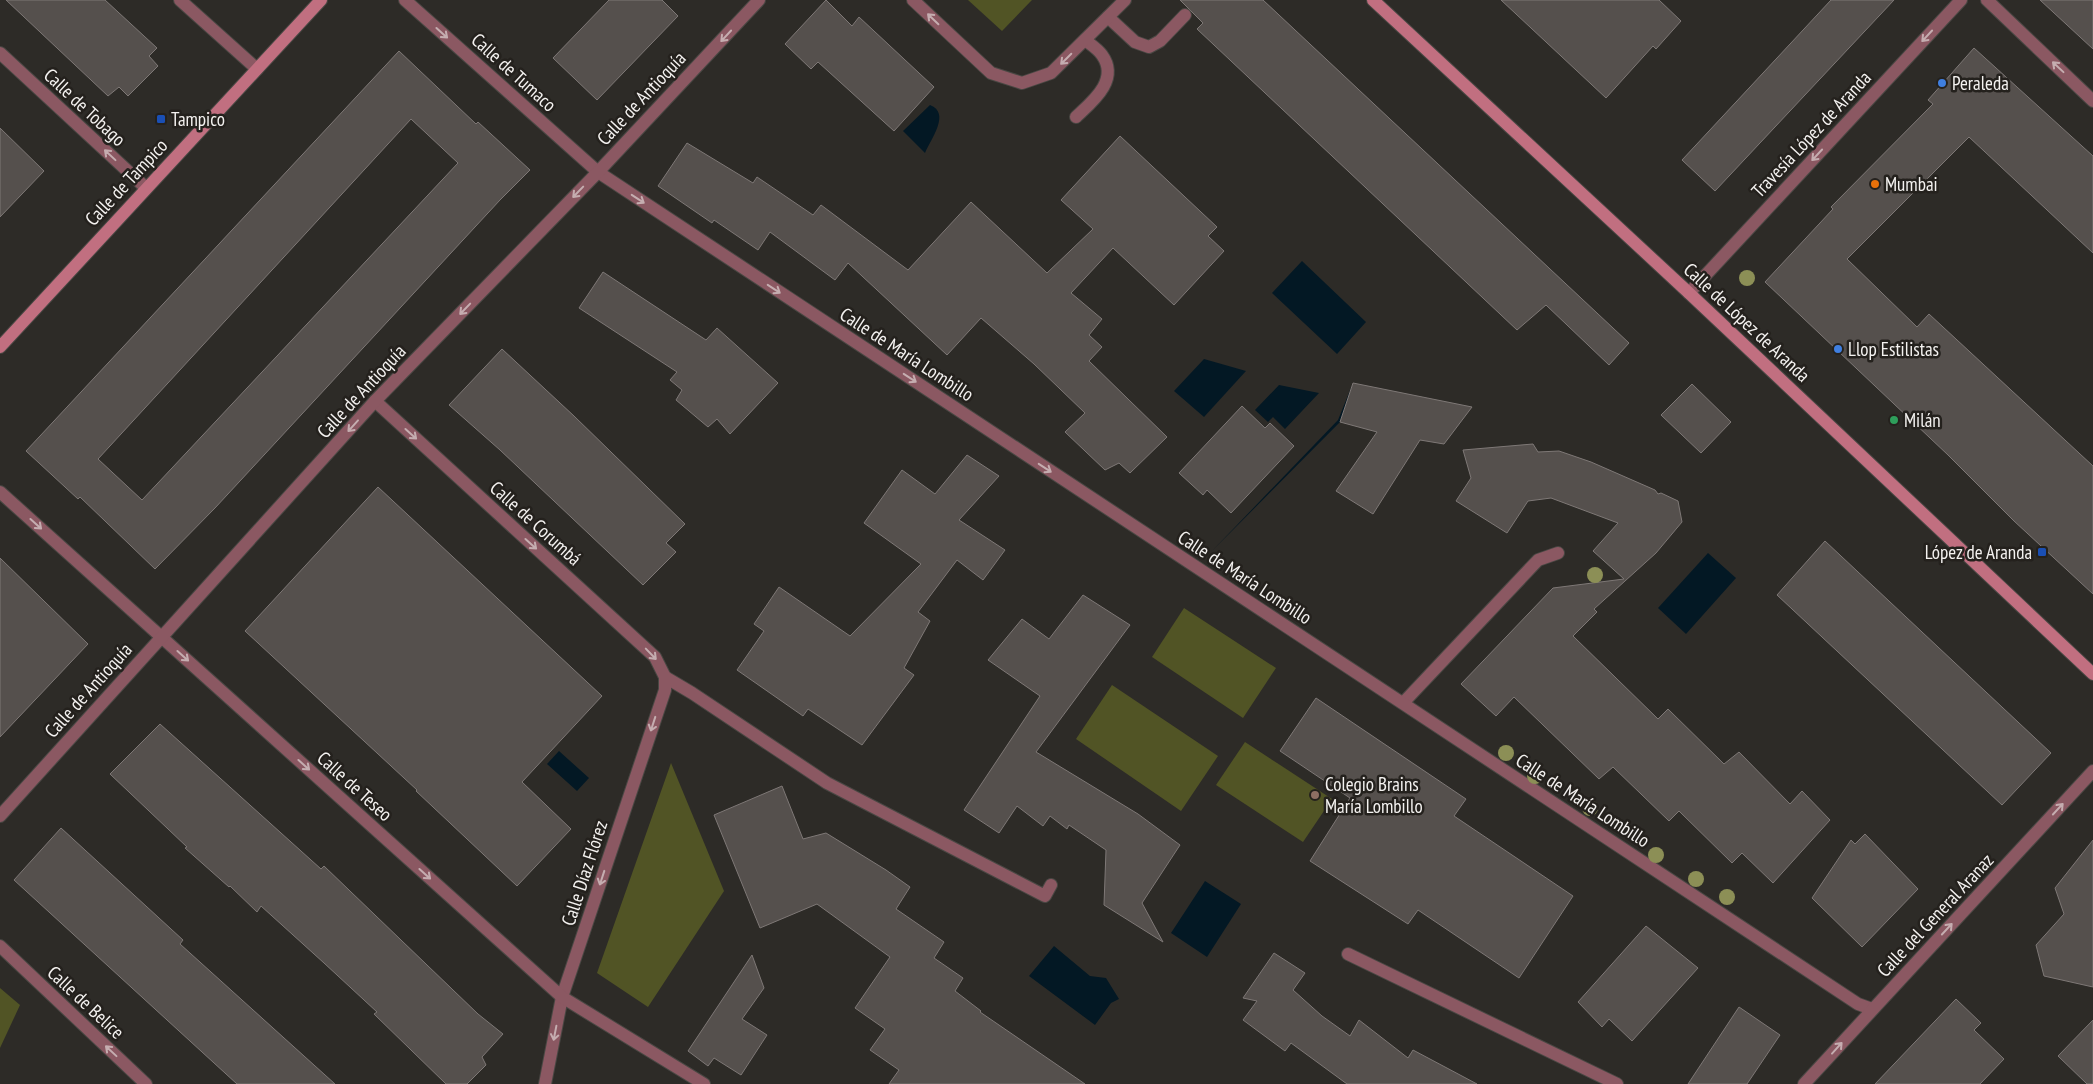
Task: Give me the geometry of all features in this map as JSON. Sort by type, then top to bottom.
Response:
[{"type":"street","points":[[180,0],[257,69]]},
{"type":"street","name":"Calle de Tampico","points":[[0,347],[321,0]]},
{"type":"street","name":"Calle de Tumaco","points":[[406,0],[598,172]]},
{"type":"street","name":"Calle de Antioquía","points":[[0,816],[376,401],[598,172],[759,0]]},
{"type":"street","points":[[913,0],[992,73],[1022,83],[1051,74],[1125,0]]},
{"type":"street","name":"Calle de López de Aranda","points":[[1373,0],[1689,293],[2093,674]]},
{"type":"street","name":"Travesía López de Aranda","points":[[1689,293],[1960,0]]},
{"type":"street","points":[[1987,0],[2093,101]]},
{"type":"street","points":[[1108,17],[1134,42],[1149,47],[1160,41],[1185,15]]},
{"type":"street","points":[[1076,117],[1102,91],[1107,79],[1107,65],[1102,55],[1085,40]]},
{"type":"street","name":"Calle de Tobago","points":[[0,54],[146,188]]},
{"type":"street","name":"Calle de María Lombillo","points":[[598,172],[1858,1004],[1872,1009]]},
{"type":"street","name":"Calle de Corumbá","points":[[376,401],[655,657],[666,677]]},
{"type":"street","name":"Calle de Teseo","points":[[0,492],[562,997],[704,1084]]},
{"type":"street","points":[[1403,703],[1538,560],[1558,553]]},
{"type":"street","points":[[666,677],[827,783],[1045,896],[1051,885]]},
{"type":"street","name":"Calle Díaz Flórez","points":[[545,1084],[562,997],[665,690],[666,677]]},
{"type":"street","name":"Calle del General Aranaz","points":[[1804,1084],[2093,771]]},
{"type":"street","name":"Calle de Belice","points":[[0,946],[146,1084]]},
{"type":"street","points":[[1348,954],[1617,1084]]},
{"type":"green space","points":[[968,0],[1032,0],[1002,31]]},
{"type":"green space","points":[[1184,608],[1276,668],[1243,718],[1152,657]]},
{"type":"green space","points":[[1112,685],[1218,756],[1181,811],[1076,739]]},
{"type":"green space","points":[[1245,742],[1332,799],[1303,842],[1216,785]]},
{"type":"green space","points":[[671,763],[724,891],[648,1007],[597,973]]},
{"type":"green space","points":[[0,988],[20,1005],[0,1048]]},
{"type":"water","points":[[930,105],[939,114],[939,120],[938,127],[925,153],[903,131]]},
{"type":"water","points":[[1302,261],[1366,322],[1337,354],[1272,293]]},
{"type":"water","points":[[1204,359],[1246,371],[1204,417],[1174,391]]},
{"type":"water","points":[[1353,383],[1340,422],[1212,551],[1338,420]]},
{"type":"water","points":[[1279,385],[1319,393],[1285,429],[1273,417],[1268,422],[1255,410]]},
{"type":"water","points":[[1708,553],[1736,578],[1686,634],[1658,608]]},
{"type":"water","points":[[559,751],[589,778],[577,791],[547,764]]},
{"type":"water","points":[[1205,881],[1241,904],[1207,957],[1171,933]]},
{"type":"water","points":[[1054,946],[1090,976],[1106,978],[1119,999],[1111,1003],[1095,1025],[1029,976]]},
{"type":"building","points":[[6,0],[105,0],[157,48],[149,56],[158,66],[128,96],[119,87],[108,96]]},
{"type":"building","points":[[609,0],[662,0],[678,16],[597,100],[553,58]]},
{"type":"building","points":[[826,0],[852,26],[859,17],[934,87],[894,131],[818,62],[811,69],[785,44]]},
{"type":"building","points":[[1180,0],[1263,0],[1629,343],[1609,365],[1546,305],[1517,330],[1197,29],[1203,23]]},
{"type":"building","points":[[1501,0],[1659,0],[1681,21],[1656,49],[1653,46],[1606,98]]},
{"type":"building","points":[[1831,0],[1894,0],[1715,191],[1682,160]]},
{"type":"building","points":[[2040,0],[2093,0],[2093,49]]},
{"type":"building","points":[[1974,48],[2093,156],[2093,253],[1969,137],[1847,259],[1917,327],[1929,314],[2093,466],[2093,594],[2014,521],[1948,455],[1765,282],[1833,209],[1831,207],[1933,104],[1928,100]]},
{"type":"building","points":[[399,51],[476,124],[478,122],[530,170],[215,508],[155,569],[80,497],[78,499],[26,451]],"holes":[[[411,119],[458,163],[142,500],[98,459]]]},
{"type":"building","points":[[0,128],[44,171],[0,217]]},
{"type":"building","points":[[1120,136],[1217,227],[1208,236],[1224,251],[1174,305],[1113,248],[1071,293],[1102,319],[1089,335],[1102,347],[1089,361],[1167,437],[1130,473],[1119,463],[1105,470],[1065,432],[1085,413],[1034,364],[981,318],[947,355],[848,263],[835,280],[770,232],[758,250],[714,220],[712,223],[658,186],[687,143],[753,183],[757,177],[813,215],[821,205],[908,270],[971,202],[1047,273],[1093,229],[1061,200]]},
{"type":"building","points":[[603,272],[706,340],[717,328],[778,383],[730,434],[717,419],[708,427],[676,400],[682,390],[670,380],[677,372],[579,308]]},
{"type":"building","points":[[502,349],[685,524],[666,543],[676,552],[643,585],[500,450],[449,405]]},
{"type":"building","points":[[1353,383],[1472,407],[1444,444],[1420,440],[1373,514],[1336,491],[1377,432],[1340,422]]},
{"type":"building","points":[[1692,384],[1731,422],[1701,453],[1661,415]]},
{"type":"building","points":[[1242,406],[1265,428],[1270,423],[1294,446],[1231,513],[1207,490],[1203,495],[1179,473]]},
{"type":"building","points":[[1533,444],[1538,452],[1559,451],[1591,462],[1655,490],[1658,494],[1661,493],[1678,501],[1682,522],[1656,553],[1594,609],[1597,612],[1573,636],[1658,719],[1668,709],[1724,764],[1739,752],[1790,804],[1802,791],[1830,820],[1773,883],[1742,853],[1732,863],[1679,811],[1669,821],[1613,767],[1599,779],[1514,697],[1496,716],[1461,684],[1553,588],[1624,579],[1593,551],[1618,523],[1551,498],[1528,501],[1507,533],[1456,501],[1471,478],[1463,450]]},
{"type":"building","points":[[967,455],[999,476],[959,520],[1005,550],[983,580],[957,560],[918,612],[930,621],[904,668],[914,675],[862,745],[808,709],[803,716],[737,670],[764,631],[754,624],[779,587],[850,636],[921,564],[864,523],[902,470],[935,494]]},
{"type":"building","points":[[378,487],[602,696],[522,782],[571,829],[517,886],[417,790],[245,631]]},
{"type":"building","points":[[1825,541],[2051,753],[2002,805],[1777,595]]},
{"type":"building","points":[[0,558],[88,644],[0,737]]},
{"type":"building","points":[[1083,595],[1130,625],[1036,752],[1138,814],[1180,845],[1142,903],[1163,942],[1104,905],[1106,850],[1069,825],[1067,829],[1050,816],[1043,826],[1017,806],[999,833],[964,810],[1040,696],[988,660],[1022,619],[1049,639]]},
{"type":"building","points":[[1316,698],[1466,799],[1454,816],[1573,896],[1519,978],[1418,910],[1408,924],[1310,861],[1350,798],[1280,751]]},
{"type":"building","points":[[160,724],[321,869],[324,866],[478,1014],[503,1034],[482,1057],[486,1065],[467,1084],[446,1084],[374,1014],[377,1012],[324,963],[261,906],[257,912],[185,848],[187,847],[110,774]]},
{"type":"building","points":[[782,786],[803,839],[826,833],[910,887],[896,909],[944,942],[934,958],[963,978],[955,991],[980,1012],[1085,1084],[889,1084],[899,1070],[870,1050],[885,1029],[855,1008],[890,957],[817,904],[760,928],[714,815]]},
{"type":"building","points":[[61,828],[183,940],[180,944],[335,1084],[237,1084],[14,880]]},
{"type":"building","points":[[1865,834],[1918,889],[1862,947],[1812,898],[1851,840],[1855,844]]},
{"type":"building","points":[[2093,840],[2093,987],[2044,976],[2036,945],[2064,914],[2055,888]]},
{"type":"building","points":[[1646,926],[1698,968],[1632,1041],[1609,1019],[1602,1027],[1578,1002]]},
{"type":"building","points":[[1274,953],[1305,973],[1293,990],[1322,1016],[1350,1036],[1359,1020],[1408,1058],[1413,1050],[1477,1084],[1347,1084],[1291,1043],[1285,1051],[1243,1020],[1257,1001],[1243,998]]},
{"type":"building","points":[[752,955],[764,988],[742,1019],[767,1035],[741,1075],[714,1058],[708,1066],[688,1051]]},
{"type":"building","points":[[1956,999],[1981,1023],[1974,1030],[2004,1059],[1980,1084],[1875,1084]]},
{"type":"building","points":[[1739,1007],[1780,1035],[1747,1084],[1688,1084]]},
{"type":"building","points":[[2093,1020],[2093,1084],[2087,1084],[2058,1056]]},
{"type":"place","name":"Peraleda","points":[[1942,83]]},
{"type":"place","name":"Tampico","points":[[161,119]]},
{"type":"place","name":"Mumbai","points":[[1875,184]]},
{"type":"place","name":"Llop Estilistas","points":[[1838,349]]},
{"type":"place","name":"Milán","points":[[1894,420]]},
{"type":"place","name":"López de Aranda","points":[[2042,552]]},
{"type":"place","name":"Colegio Brains María Lombillo","points":[[1315,795]]}]
